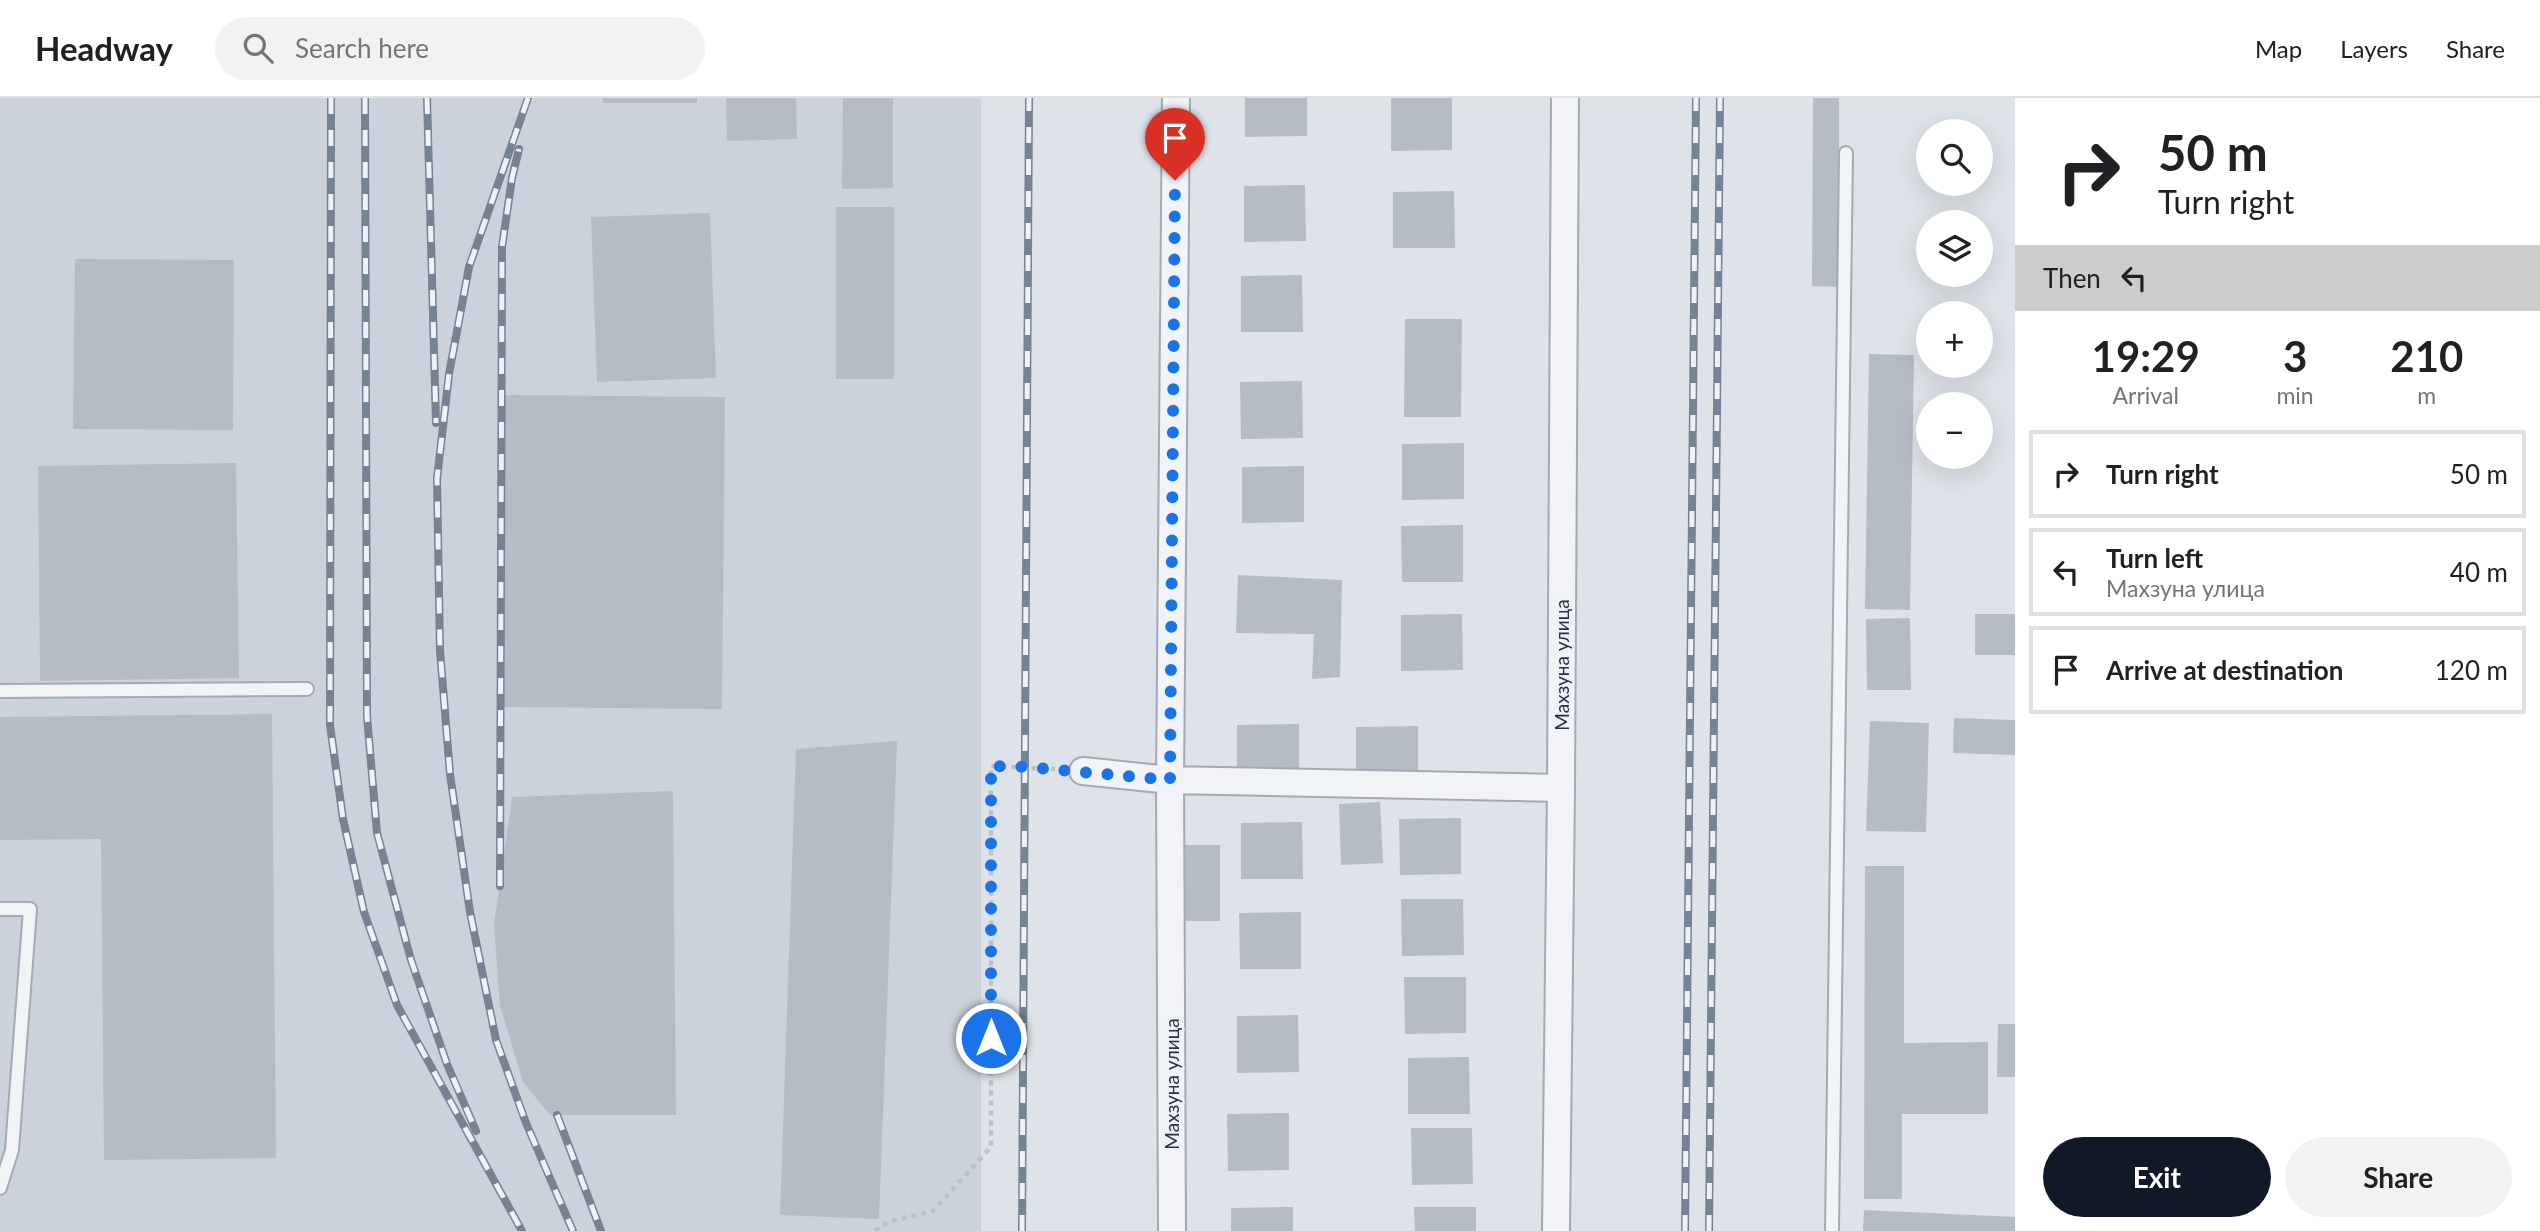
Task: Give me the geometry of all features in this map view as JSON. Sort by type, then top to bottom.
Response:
[{"type":"street","name":"Махзуна улица","points":[[1172,1231],[1170,780],[1176,98]]},
{"type":"street","name":"Махзуна улица","points":[[1556,1231],[1565,98]]},
{"type":"street","points":[[1083,771],[1170,780],[1561,788]]},
{"type":"lane","points":[[1832,1231],[1846,153]]},
{"type":"lane","points":[[0,691],[307,689]]},
{"type":"lane","points":[[0,909],[30,909],[12,1150],[0,1188]]},
{"type":"path","points":[[875,1231],[888,1222],[933,1211],[991,1147],[991,766],[1083,771]]},
{"type":"shaded area","points":[[0,98],[981,98],[981,1231],[0,1231]]},
{"type":"building","points":[[603,98],[697,98],[697,103],[603,103]]},
{"type":"building","points":[[726,98],[796,98],[797,139],[727,141]]},
{"type":"building","points":[[843,98],[893,98],[893,188],[842,189]]},
{"type":"building","points":[[1245,98],[1307,98],[1307,136],[1245,137]]},
{"type":"building","points":[[1391,98],[1452,98],[1452,150],[1391,151]]},
{"type":"building","points":[[1813,98],[1839,98],[1839,287],[1812,286]]},
{"type":"building","points":[[1305,185],[1306,241],[1244,242],[1244,186]]},
{"type":"building","points":[[1454,191],[1455,248],[1393,248],[1393,192]]},
{"type":"building","points":[[836,207],[894,207],[894,379],[836,379]]},
{"type":"building","points":[[710,213],[716,378],[597,382],[591,217]]},
{"type":"building","points":[[75,259],[234,260],[233,430],[73,429]]},
{"type":"building","points":[[1302,275],[1303,332],[1241,332],[1241,276]]},
{"type":"building","points":[[1405,319],[1462,319],[1461,417],[1404,417]]},
{"type":"building","points":[[1869,354],[1914,355],[1910,610],[1865,609]]},
{"type":"building","points":[[1302,381],[1303,438],[1241,439],[1240,382]]},
{"type":"building","points":[[505,395],[725,397],[722,709],[502,707]]},
{"type":"building","points":[[1464,443],[1464,499],[1402,500],[1402,444]]},
{"type":"building","points":[[236,463],[239,678],[40,681],[38,466]]},
{"type":"building","points":[[1304,466],[1304,522],[1242,523],[1242,467]]},
{"type":"building","points":[[1463,525],[1463,582],[1402,582],[1401,526]]},
{"type":"building","points":[[1238,575],[1342,580],[1340,677],[1312,679],[1314,634],[1236,633]]},
{"type":"building","points":[[1462,614],[1463,670],[1401,671],[1401,615]]},
{"type":"building","points":[[1975,614],[2015,614],[2015,655],[1975,655]]},
{"type":"building","points":[[1910,618],[1911,690],[1867,690],[1866,619]]},
{"type":"building","points":[[272,714],[276,1158],[104,1160],[101,839],[0,840],[0,717]]},
{"type":"building","points":[[1954,718],[2015,720],[2015,755],[1953,753]]},
{"type":"building","points":[[1870,721],[1929,723],[1926,832],[1866,831]]},
{"type":"building","points":[[1299,724],[1299,781],[1237,781],[1237,725]]},
{"type":"building","points":[[1418,726],[1418,782],[1356,783],[1356,727]]},
{"type":"building","points":[[897,741],[879,1219],[780,1215],[796,749]]},
{"type":"building","points":[[673,791],[676,1115],[550,1115],[523,1082],[500,1006],[494,925],[512,797]]},
{"type":"building","points":[[1380,802],[1383,863],[1341,865],[1339,804]]},
{"type":"building","points":[[1461,818],[1461,874],[1400,875],[1399,819]]},
{"type":"building","points":[[1302,822],[1303,879],[1241,879],[1241,823]]},
{"type":"building","points":[[1184,845],[1220,845],[1220,921],[1184,921]]},
{"type":"building","points":[[1865,866],[1904,866],[1904,1043],[1988,1042],[1988,1114],[1902,1114],[1902,1199],[1864,1199]]},
{"type":"building","points":[[1401,899],[1463,899],[1464,955],[1402,956]]},
{"type":"building","points":[[1301,912],[1301,969],[1240,969],[1239,913]]},
{"type":"building","points":[[1404,977],[1466,977],[1466,1033],[1405,1034]]},
{"type":"building","points":[[1298,1015],[1299,1072],[1237,1073],[1237,1016]]},
{"type":"building","points":[[1998,1024],[2015,1024],[2015,1077],[1997,1077]]},
{"type":"building","points":[[1469,1057],[1470,1114],[1408,1114],[1408,1058]]},
{"type":"building","points":[[1289,1113],[1289,1170],[1228,1171],[1227,1114]]},
{"type":"building","points":[[1411,1128],[1472,1128],[1473,1184],[1412,1185]]},
{"type":"building","points":[[1293,1207],[1293,1231],[1231,1231],[1231,1208]]},
{"type":"building","points":[[1414,1207],[1476,1207],[1476,1231],[1415,1231]]},
{"type":"building","points":[[1864,1210],[2015,1217],[2015,1231],[1863,1231]]},
{"type":"railway","points":[[331,98],[330,725],[343,819],[364,912],[397,1005],[522,1231]]},
{"type":"railway","points":[[365,98],[367,716],[377,833],[411,960],[447,1064],[476,1131]]},
{"type":"railway","points":[[427,98],[436,423]]},
{"type":"railway","points":[[528,98],[469,267],[449,374],[437,479],[440,650],[450,774],[470,912],[496,1040],[526,1123],[573,1231]]},
{"type":"railway","points":[[1022,1231],[1029,98]]},
{"type":"railway","points":[[1685,1231],[1696,98]]},
{"type":"railway","points":[[1709,1231],[1720,98]]},
{"type":"railway","points":[[500,886],[502,247],[519,149]]},
{"type":"railway","points":[[557,1115],[601,1231]]},
{"type":"route","points":[[991,1038],[991,766],[1083,771],[1170,780],[1175,180]]}]
